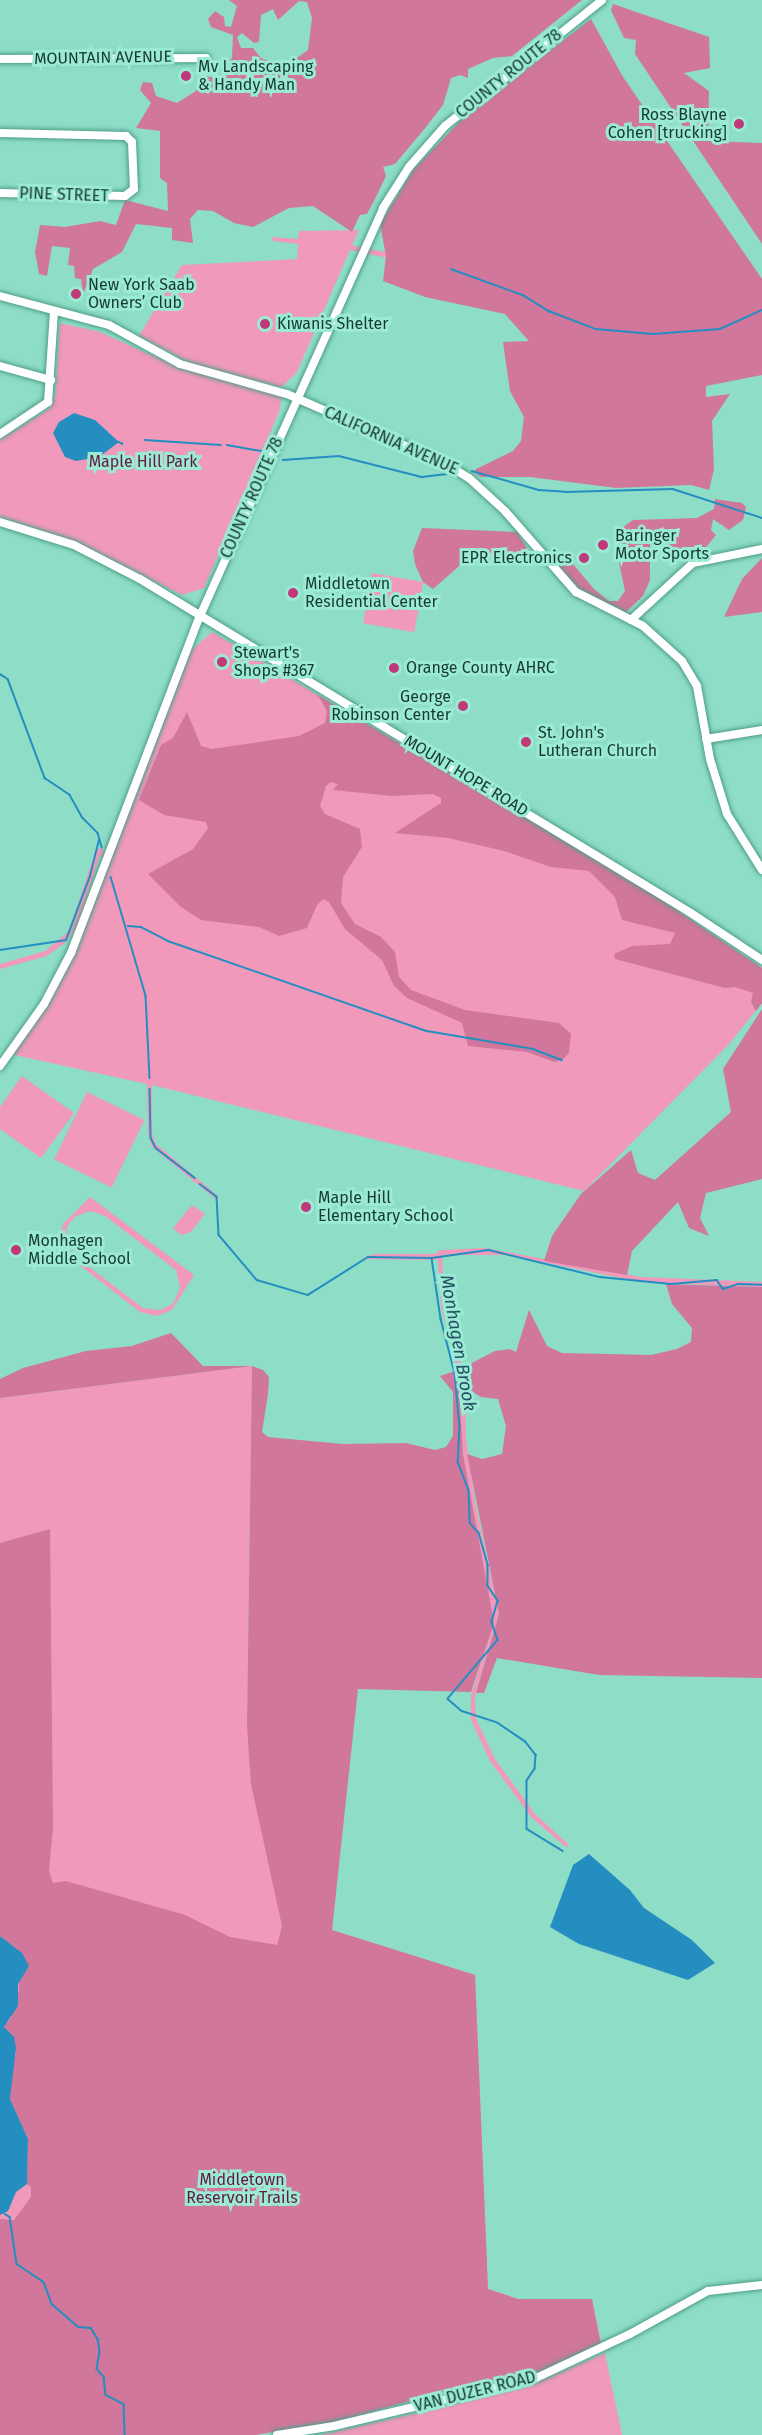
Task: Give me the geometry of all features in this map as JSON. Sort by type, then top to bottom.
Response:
[{"type":"street","name":"COUNTY ROUTE 78","points":[[0,1066],[44,1004],[71,953],[200,616],[371,230],[409,167],[459,112],[602,0]]},
{"type":"street","name":"MOUNTAIN AVENUE","points":[[0,59],[206,58]]},
{"type":"street","name":"PINE STREET","points":[[0,133],[130,138],[134,189],[129,195],[0,193]]},
{"type":"street","name":"CALIFORNIA AVENUE","points":[[0,296],[116,327],[184,366],[296,398],[461,472],[505,511],[576,592],[631,620],[661,640],[687,669],[700,696],[706,739],[728,814],[762,870]]},
{"type":"street","points":[[1,432],[43,408],[50,398],[54,311]]},
{"type":"street","points":[[0,366],[51,380]]},
{"type":"street","name":"MOUNT HOPE ROAD","points":[[0,522],[38,533],[112,563],[681,907],[762,960]]},
{"type":"street","points":[[631,620],[693,563],[762,549]]},
{"type":"street","points":[[706,739],[762,730]]},
{"type":"street","name":"VAN DUZER ROAD","points":[[277,2435],[334,2426],[536,2378],[639,2330],[708,2291],[762,2285]]},
{"type":"green space","points":[[229,0],[582,0],[512,56],[493,58],[468,69],[468,78],[460,75],[451,78],[443,105],[395,164],[383,167],[386,176],[367,214],[360,215],[352,232],[313,206],[289,208],[253,227],[234,223],[213,211],[198,210],[190,219],[193,243],[172,240],[172,228],[136,224],[122,252],[93,269],[83,294],[81,279],[75,278],[74,266],[68,265],[70,248],[52,246],[47,276],[39,274],[35,252],[40,225],[65,227],[100,221],[116,225],[125,200],[168,211],[167,183],[160,178],[160,131],[136,128],[151,103],[140,90],[143,82],[152,83],[156,96],[177,103],[196,91],[202,76],[218,78],[232,58],[233,35],[211,27],[208,19],[215,11],[224,17],[225,26],[231,27],[237,6]],"holes":[[[299,1],[307,2],[312,18],[308,50],[287,65],[278,65],[261,58],[253,48],[241,48],[237,37],[242,33],[254,43],[259,42],[261,15],[273,9],[278,20]]]},
{"type":"green space","points":[[613,4],[709,37],[710,68],[684,73],[709,91],[708,141],[762,143],[762,244],[635,54],[636,40],[624,38],[611,10]]},
{"type":"green space","points":[[591,19],[623,77],[762,279],[762,375],[706,386],[706,397],[730,394],[712,421],[714,469],[709,490],[691,485],[616,488],[530,477],[481,477],[474,472],[476,469],[513,451],[521,441],[524,417],[510,391],[503,342],[529,341],[505,314],[425,297],[383,281],[386,256],[380,224],[414,169],[464,117]]},
{"type":"green space","points":[[359,230],[352,245],[495,276],[762,306],[762,371],[495,281],[350,250],[297,372],[282,387],[196,366],[139,336],[182,265],[297,259],[298,244],[273,241],[272,237],[298,239],[299,231]]},
{"type":"green space","name":"Maple Hill Park","points":[[60,323],[100,332],[180,368],[282,395],[279,412],[204,588],[182,595],[69,539],[0,517],[0,440],[50,408],[55,396]]},
{"type":"green space","points":[[715,499],[742,503],[746,507],[743,520],[729,530],[713,519],[711,530],[716,535],[697,558],[690,552],[683,557],[664,540],[650,541],[650,580],[643,596],[626,612],[574,586],[552,563],[572,563],[594,589],[609,601],[618,601],[625,591],[619,563],[619,530],[633,520],[697,518],[714,509]]},
{"type":"green space","points":[[422,528],[517,532],[530,553],[473,554],[433,589],[423,582],[415,564],[413,551]]},
{"type":"green space","points":[[762,558],[762,612],[724,617],[742,579]]},
{"type":"green space","points":[[372,573],[423,582],[414,632],[363,623]]},
{"type":"green space","points":[[212,632],[644,888],[762,968],[762,1003],[730,1043],[584,1191],[152,1085],[152,1134],[156,1144],[217,1195],[218,1201],[152,1147],[148,1134],[147,1084],[10,1054],[40,1014],[105,866],[100,855],[79,924],[66,942],[47,956],[0,969],[0,964],[45,951],[69,931],[96,849],[102,848],[107,859],[189,652]]},
{"type":"green space","points":[[318,695],[644,888],[762,968],[762,1003],[756,1011],[751,1002],[753,993],[735,987],[725,988],[615,959],[614,954],[632,946],[670,944],[675,933],[622,920],[615,897],[589,871],[551,867],[504,851],[448,838],[395,833],[441,803],[441,798],[433,794],[392,796],[333,790],[338,784],[331,782],[326,786],[320,806],[325,814],[360,829],[362,847],[343,877],[341,903],[355,924],[381,937],[395,952],[399,977],[411,990],[465,1010],[559,1023],[571,1034],[569,1053],[563,1059],[554,1062],[527,1052],[468,1046],[462,1023],[407,998],[394,986],[382,960],[345,929],[329,902],[323,899],[317,905],[307,928],[279,936],[259,927],[201,920],[181,907],[148,874],[193,849],[208,828],[206,822],[164,815],[139,800],[161,745],[173,738],[187,712],[201,746],[212,749],[299,736],[325,723],[327,711]]},
{"type":"green space","points":[[762,1009],[762,1179],[706,1193],[700,1218],[709,1236],[689,1228],[678,1202],[632,1251],[627,1275],[544,1261],[552,1236],[581,1194],[631,1150],[638,1173],[655,1180],[731,1112],[723,1069]]},
{"type":"green space","points":[[22,1076],[74,1113],[41,1158],[0,1129],[0,1107]]},
{"type":"green space","points":[[87,1092],[145,1120],[112,1187],[54,1159]]},
{"type":"green space","points":[[90,1197],[194,1275],[172,1310],[157,1316],[140,1312],[64,1253],[60,1240],[63,1224]],"holes":[[[91,1211],[105,1216],[176,1270],[180,1288],[173,1304],[160,1310],[143,1308],[72,1254],[66,1242],[67,1226],[76,1216]]]},
{"type":"green space","points":[[192,1205],[205,1214],[191,1232],[181,1235],[173,1228]]},
{"type":"green space","points":[[485,1248],[641,1277],[762,1282],[762,1287],[641,1282],[508,1255],[442,1255],[445,1305],[465,1379],[466,1438],[475,1502],[499,1614],[475,1696],[476,1719],[495,1759],[535,1814],[568,1844],[567,1848],[531,1817],[490,1761],[471,1720],[471,1695],[494,1623],[470,1503],[461,1438],[460,1380],[441,1306],[438,1260],[362,1259],[374,1254],[435,1254],[440,1250]]},
{"type":"green space","points":[[666,1284],[762,1287],[762,1678],[599,1675],[497,1658],[484,1693],[476,1693],[499,1614],[467,1454],[482,1459],[502,1454],[506,1426],[498,1399],[481,1397],[465,1387],[462,1368],[495,1351],[510,1349],[516,1352],[529,1310],[547,1346],[562,1353],[651,1355],[677,1349],[691,1342],[692,1328],[672,1304]]},
{"type":"green space","points":[[171,1333],[203,1366],[252,1366],[0,1398],[0,1379],[23,1368],[86,1351],[132,1346]]},
{"type":"green space","name":"Middletown Reservoir Trails","points":[[252,1366],[247,1726],[348,1771],[332,1930],[475,1975],[488,2289],[518,2299],[592,2299],[601,2342],[528,2375],[482,2381],[378,2410],[255,2435],[0,2435],[0,1398]]},
{"type":"green space","name":"Middletown Reservoir Trails","points":[[252,1366],[263,1370],[269,1377],[262,1432],[268,1437],[342,1444],[406,1443],[435,1450],[446,1447],[453,1436],[453,1392],[440,1376],[458,1370],[463,1454],[494,1623],[471,1692],[358,1689],[332,1930],[475,1975],[488,2289],[518,2299],[592,2299],[601,2346],[540,2373],[482,2381],[334,2422],[255,2435],[0,2435],[0,2219],[14,2220],[31,2197],[31,2187],[27,2184],[28,2139],[10,2099],[10,2072],[16,2054],[4,2027],[11,2018],[19,1990],[18,1950],[0,1936],[0,1543],[50,1529],[53,1827],[49,1871],[53,1883],[66,1881],[185,1915],[230,1937],[277,1945],[282,1926],[251,1784],[247,1726]]},
{"type":"green space","points":[[605,2353],[622,2435],[320,2435],[522,2389]]},
{"type":"water","points":[[74,413],[95,420],[119,442],[99,457],[76,461],[65,457],[53,433],[59,422]]},
{"type":"water","points":[[589,1854],[630,1890],[644,1908],[692,1940],[715,1963],[688,1980],[579,1944],[550,1927],[573,1865]]},
{"type":"water","points":[[0,1936],[22,1953],[29,1966],[18,1984],[18,2006],[4,2027],[14,2037],[16,2048],[10,2099],[28,2139],[27,2184],[16,2192],[8,2211],[0,2215]]},
{"type":"waterway","points":[[451,269],[523,295],[549,311],[596,329],[653,334],[720,329],[762,310]]},
{"type":"waterway","points":[[145,440],[221,445]]},
{"type":"waterway","points":[[119,442],[123,444]]},
{"type":"waterway","points":[[227,445],[262,451]]},
{"type":"waterway","points":[[283,460],[339,456],[422,477],[455,473]]},
{"type":"waterway","points":[[472,471],[539,490],[565,492],[673,489],[762,518]]},
{"type":"waterway","name":"Monhagen Brook","points":[[0,674],[8,679],[45,778],[70,795],[83,818],[98,833],[102,847]]},
{"type":"waterway","points":[[0,950],[66,940],[90,876],[99,840]]},
{"type":"waterway","name":"Monhagen Brook","points":[[111,877],[146,996],[150,1078]]},
{"type":"waterway","points":[[128,926],[141,927],[168,941],[427,1031],[533,1049],[562,1060]]},
{"type":"waterway","name":"Monhagen Brook","points":[[150,1089],[151,1138],[156,1148],[195,1178]]},
{"type":"waterway","name":"Monhagen Brook","points":[[200,1184],[217,1197],[219,1235],[257,1280],[308,1295],[368,1257],[432,1258],[441,1319],[455,1373],[460,1427],[458,1462],[469,1490],[470,1523],[479,1533],[488,1565],[488,1586],[498,1601],[492,1622],[498,1640],[448,1699],[462,1711],[498,1723],[525,1741],[536,1755],[535,1769],[527,1781],[527,1829],[563,1851]]},
{"type":"waterway","points":[[432,1258],[489,1250],[600,1277],[671,1284],[717,1280],[723,1289],[738,1284],[762,1285]]},
{"type":"waterway","points":[[5,2214],[10,2217],[17,2264],[44,2282],[52,2304],[78,2327],[91,2328],[98,2339],[100,2352],[97,2369],[104,2377],[106,2395],[124,2404],[125,2435]]},
{"type":"place","name":"Mv Landscaping & Handy Man","points":[[186,76]]},
{"type":"place","name":"Ross Blayne Cohen [trucking]","points":[[739,124]]},
{"type":"place","name":"New York Saab Owners’ Club","points":[[76,294]]},
{"type":"place","name":"Kiwanis Shelter","points":[[265,324]]},
{"type":"place","name":"Baringer Motor Sports","points":[[603,545]]},
{"type":"place","name":"EPR Electronics","points":[[584,558]]},
{"type":"place","name":"Middletown Residential Center","points":[[293,593]]},
{"type":"place","name":"Stewart's Shops #367","points":[[222,662]]},
{"type":"place","name":"Orange County AHRC","points":[[394,668]]},
{"type":"place","name":"George Robinson Center","points":[[463,706]]},
{"type":"place","name":"St. John's Lutheran Church","points":[[526,742]]},
{"type":"place","name":"Maple Hill Elementary School","points":[[306,1207]]},
{"type":"place","name":"Monhagen Middle School","points":[[16,1250]]}]
